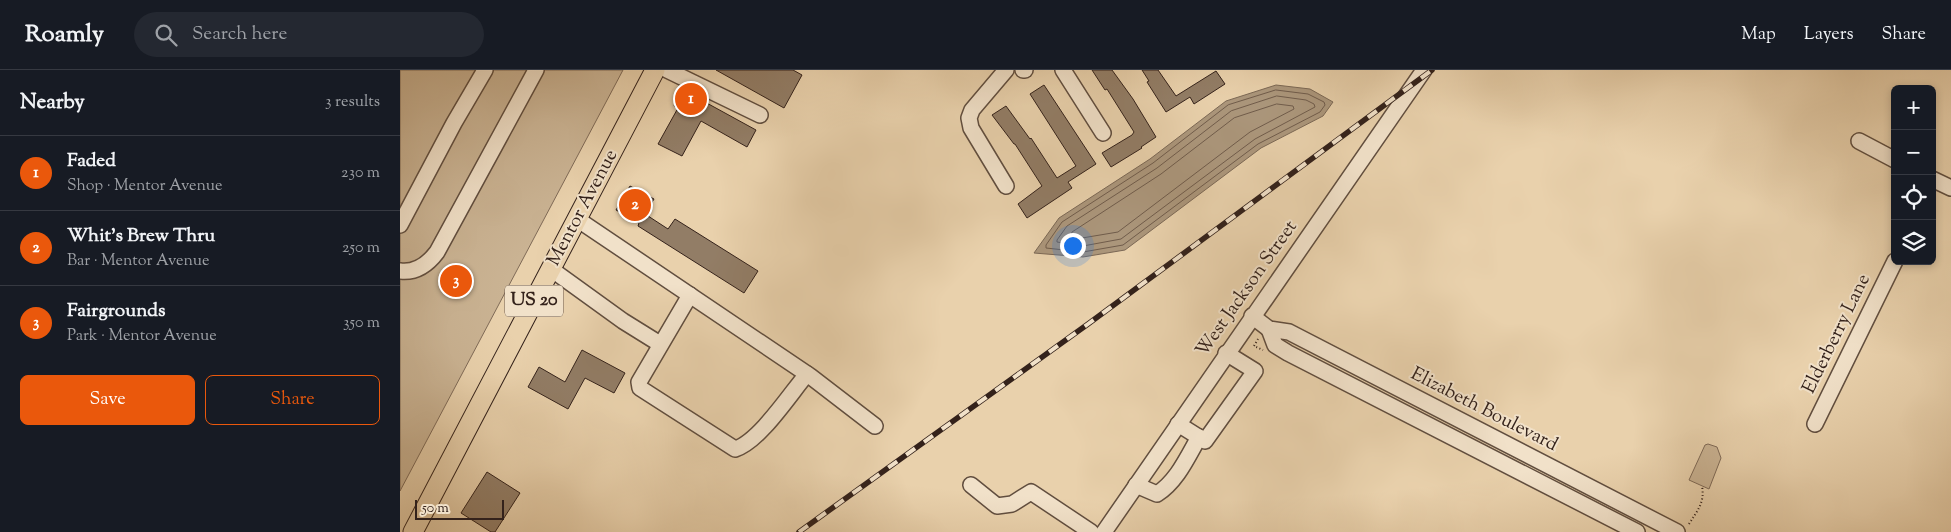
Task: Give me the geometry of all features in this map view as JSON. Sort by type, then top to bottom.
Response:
[{"type":"main road","name":"Mentor Avenue","points":[[413,532],[655,70]]},
{"type":"street","points":[[400,225],[484,70]]},
{"type":"street","points":[[400,271],[414,270],[424,266],[437,252],[536,70]]},
{"type":"street","points":[[667,70],[760,115]]},
{"type":"street","points":[[1006,70],[972,110],[969,118],[971,128],[1006,186]]},
{"type":"street","points":[[1064,70],[1103,133]]},
{"type":"street","name":"West Jackson Street","points":[[1104,532],[1226,353],[1424,70]]},
{"type":"street","points":[[1859,141],[1891,158]]},
{"type":"street","points":[[1936,182],[1951,188]]},
{"type":"street","points":[[577,219],[807,374],[874,426]]},
{"type":"street","name":"Elderberry Lane","points":[[1815,424],[1893,265]]},
{"type":"street","points":[[551,269],[623,321],[660,344]]},
{"type":"street","points":[[690,295],[639,382],[640,388],[735,449],[754,439],[807,374]]},
{"type":"street","name":"Elizabeth Boulevard","points":[[1252,316],[1269,329],[1288,332],[1683,529]]},
{"type":"street","name":"Elizabeth Boulevard","points":[[1269,329],[1275,345],[1288,353],[1637,532]]},
{"type":"street","points":[[1178,424],[1205,441],[1254,371],[1226,353]]},
{"type":"street","points":[[1136,485],[1157,494],[1168,487],[1183,466],[1199,437]]},
{"type":"street","points":[[971,485],[997,506],[1012,504],[1031,492],[1091,532]]},
{"type":"path","points":[[1683,529],[1702,504],[1704,495],[1702,486]]},
{"type":"shaded area","points":[[400,70],[623,70],[400,491]]},
{"type":"shaded area","points":[[1705,445],[1717,447],[1721,458],[1709,489],[1689,480]]},
{"type":"water","points":[[1276,85],[1310,89],[1333,102],[1323,116],[1261,148],[1125,250],[1083,257],[1034,253],[1059,218],[1150,159],[1226,101]]},
{"type":"building","points":[[716,70],[793,70],[802,75],[784,108]]},
{"type":"building","points":[[1092,70],[1112,70],[1133,99],[1156,137],[1111,167],[1102,153],[1134,132],[1107,89],[1105,90]]},
{"type":"building","points":[[1142,70],[1158,70],[1176,96],[1216,71],[1225,84],[1194,104],[1190,97],[1166,112],[1147,82],[1149,81]]},
{"type":"building","points":[[1044,85],[1096,164],[1068,182],[1072,188],[1027,218],[1018,204],[1042,186],[1015,144],[992,115],[1006,106],[1031,138],[1057,178],[1076,166],[1030,94]]},
{"type":"building","points":[[683,90],[756,130],[747,147],[701,121],[682,156],[658,144],[678,108],[674,106]]},
{"type":"building","points":[[630,186],[654,199],[645,214],[668,229],[675,219],[758,271],[744,293],[638,226],[639,223],[616,210]]},
{"type":"building","points":[[582,350],[625,373],[614,393],[585,378],[568,409],[528,387],[539,367],[565,382]]},
{"type":"building","points":[[487,472],[520,493],[495,532],[491,532],[461,513]]},
{"type":"railway","points":[[799,532],[1088,324],[1432,70]]},
{"type":"place","name":"Faded","points":[[691,99]]},
{"type":"place","name":"Whit's Brew Thru","points":[[635,205]]},
{"type":"place","name":"Fairgrounds","points":[[456,281]]}]
